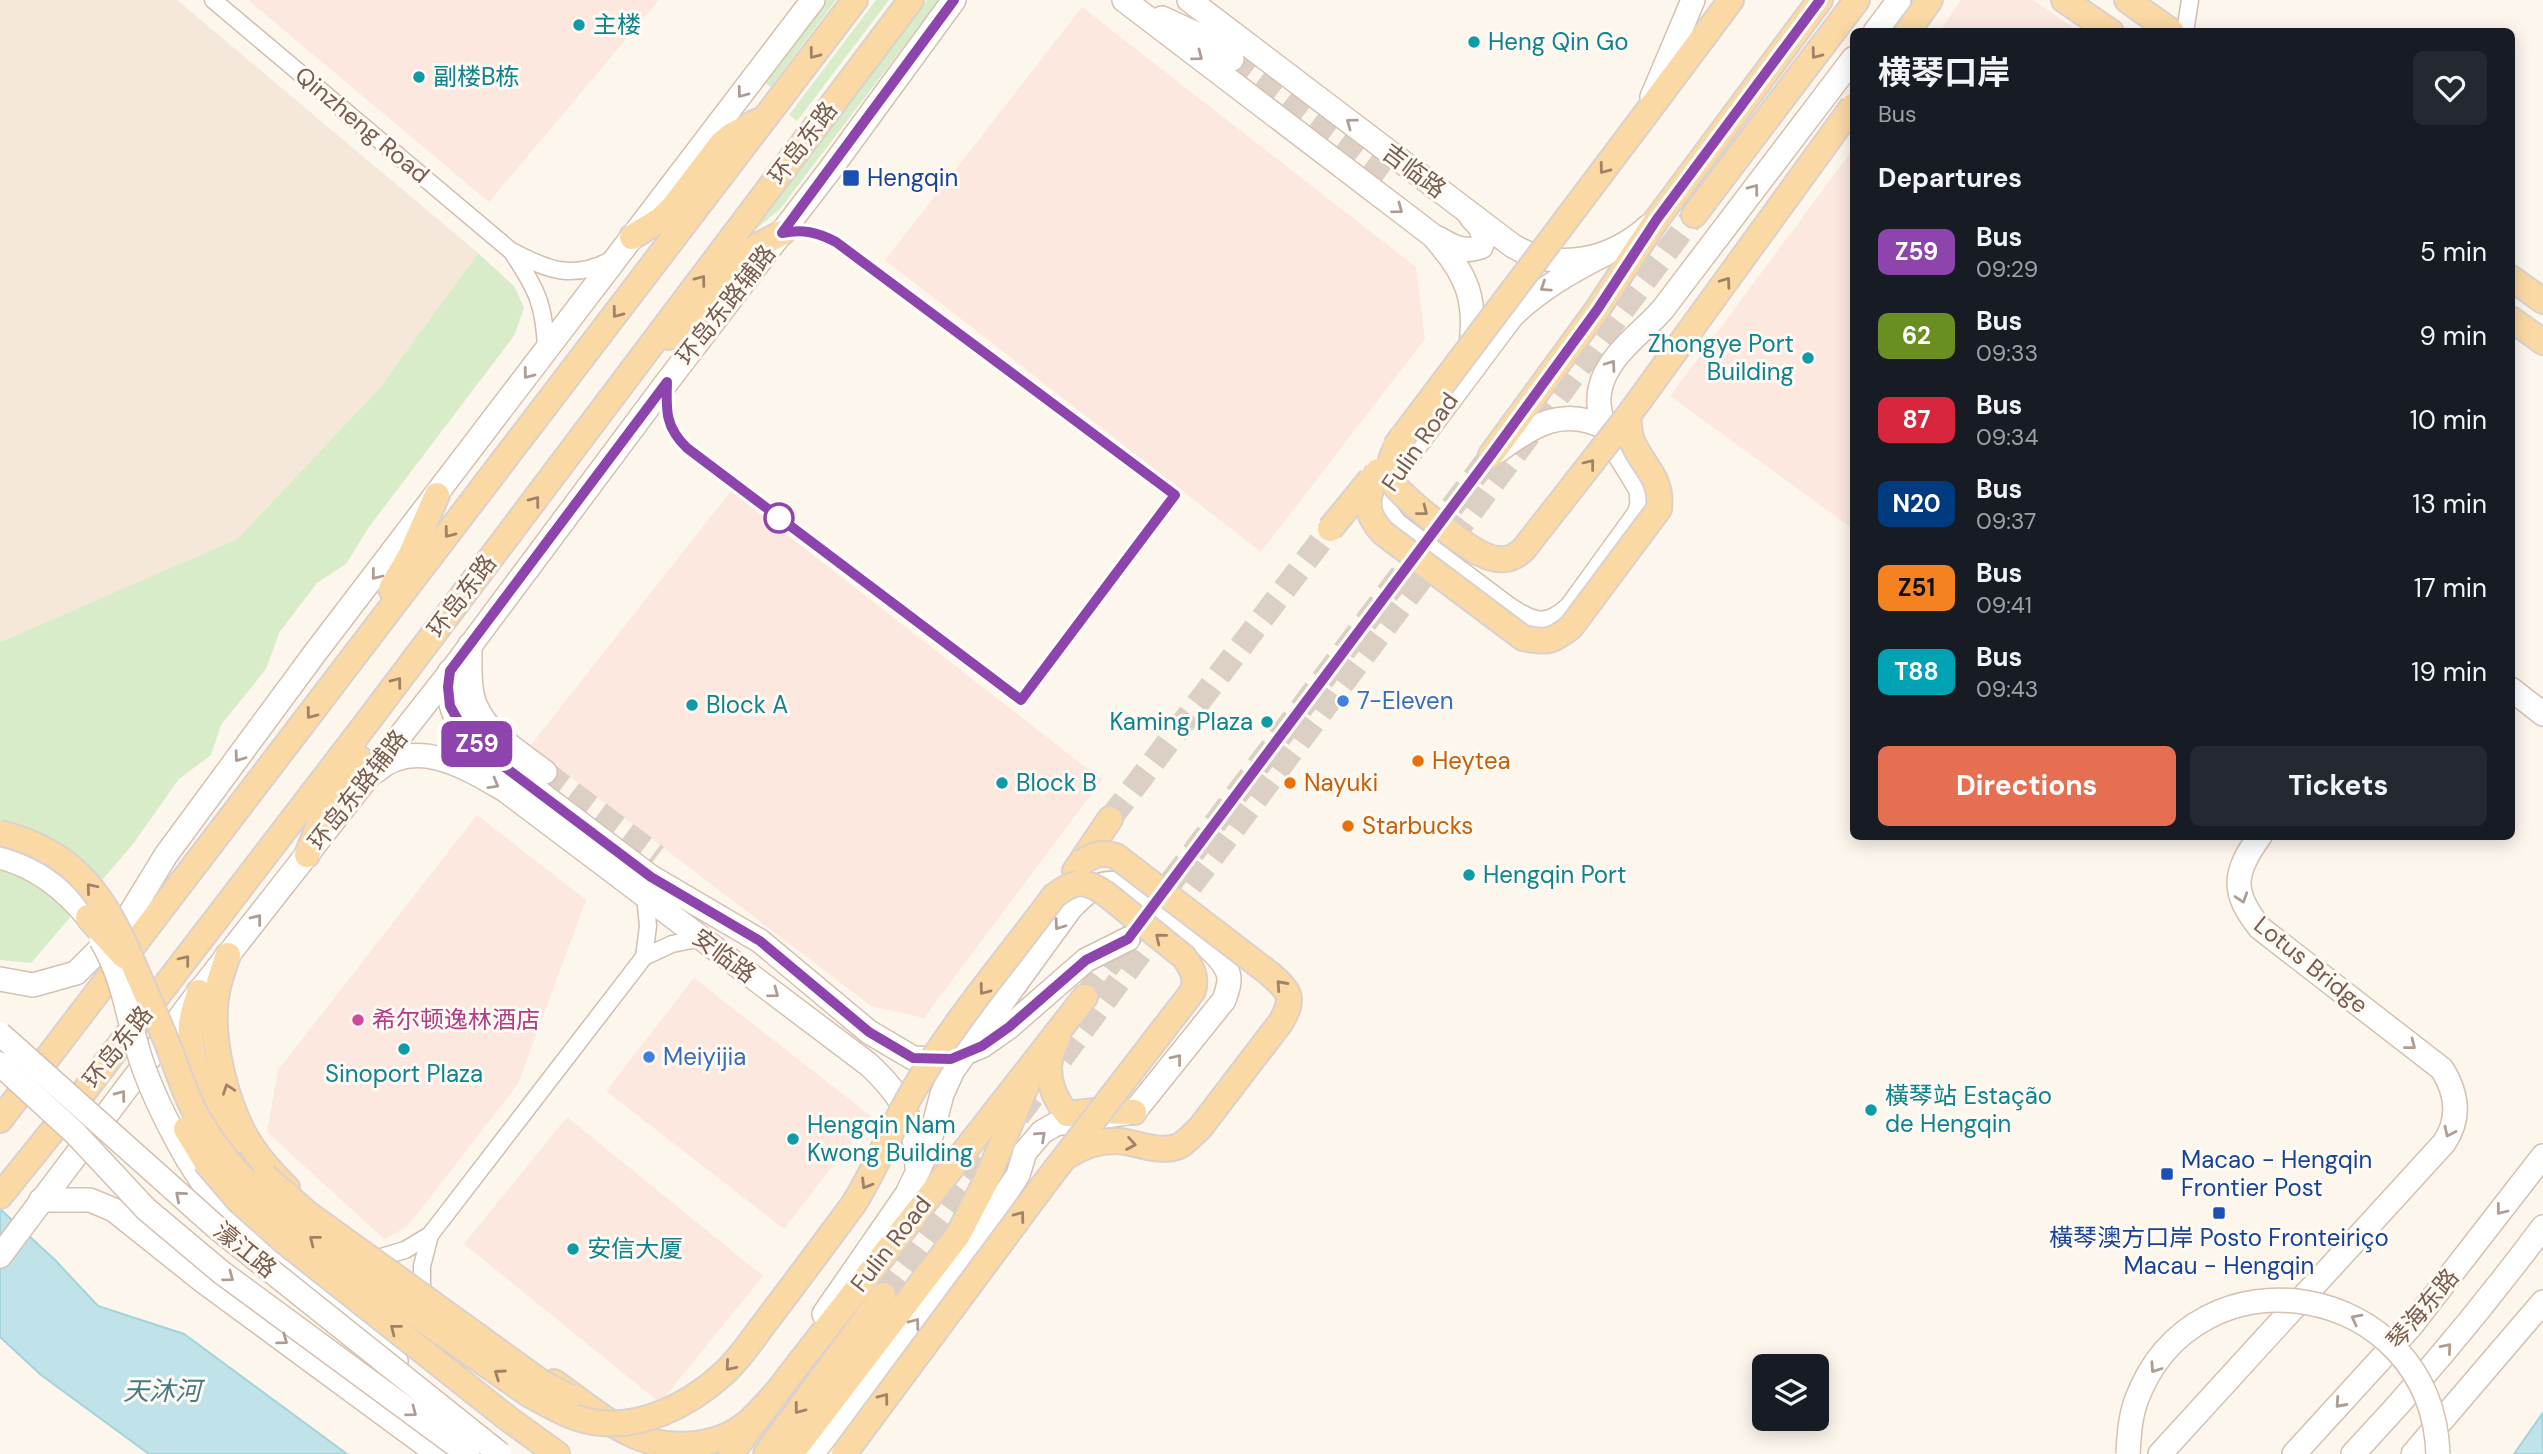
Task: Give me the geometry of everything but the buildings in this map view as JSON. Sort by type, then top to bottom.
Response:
[{"type":"main road","points":[[88,1007],[122,927],[166,855],[315,653],[813,0]]},
{"type":"main road","name":"环岛东路","points":[[0,1120],[855,0]]},
{"type":"main road","name":"环岛东路","points":[[3,1192],[79,1098],[365,725],[911,0]]},
{"type":"main road","name":"环岛东路辅路","points":[[0,1256],[199,992],[470,645],[782,233],[954,0]]},
{"type":"main road","points":[[1126,0],[1203,37],[1232,59]]},
{"type":"main road","name":"吉临路","points":[[1126,0],[1432,235],[1462,271],[1468,290],[1474,327],[1462,382]]},
{"type":"main road","name":"吉临路","points":[[1189,0],[1528,255],[1551,261],[1573,261],[1605,254],[1635,238],[1657,219]]},
{"type":"main road","points":[[1645,115],[1693,0]]},
{"type":"main road","points":[[1330,528],[1378,471],[1731,0]]},
{"type":"main road","points":[[1695,215],[1857,0]]},
{"type":"main road","points":[[1877,28],[1899,0]]},
{"type":"main road","points":[[1911,28],[1930,0]]},
{"type":"main road","points":[[2064,0],[2105,28]]},
{"type":"main road","points":[[2127,0],[2166,28]]},
{"type":"main road","points":[[1491,455],[1604,300],[1657,219],[1819,1]]},
{"type":"main road","name":"Fulin Road","points":[[1605,254],[1559,278],[1535,294],[1511,316],[1384,487],[1381,500],[1385,513],[1396,525],[1508,609],[1536,624],[1559,619],[1571,608],[1639,514],[1642,503],[1641,490],[1600,416],[1598,391],[1602,377],[1662,309],[1850,63]]},
{"type":"main road","points":[[1403,435],[1390,460],[1389,470],[1392,482],[1404,496],[1477,552],[1500,559],[1513,558],[1523,550],[1628,415],[1850,110]]},
{"type":"main road","points":[[625,246],[674,206],[722,143],[765,118]]},
{"type":"main road","points":[[1432,235],[1457,248],[1471,250],[1480,247],[1484,239],[1481,228],[1465,209]]},
{"type":"main road","points":[[643,356],[698,314],[744,256],[758,245],[782,233]]},
{"type":"main road","points":[[2515,281],[2543,301]]},
{"type":"main road","points":[[2515,322],[2543,342]]},
{"type":"main road","points":[[1378,471],[1370,490],[1368,506],[1372,520],[1383,533],[1523,638],[1542,642],[1554,640],[1571,627],[1659,509],[1657,483],[1630,436],[1628,415]]},
{"type":"main road","points":[[1491,455],[1518,436],[1543,423],[1562,418],[1576,417],[1606,428]]},
{"type":"main road","points":[[346,669],[361,630],[392,587],[410,556],[437,495]]},
{"type":"main road","points":[[470,645],[472,694],[479,712],[491,729],[545,772]]},
{"type":"main road","name":"安临路","points":[[450,671],[450,706],[464,731],[482,750],[651,877],[760,941],[869,1032],[913,1058],[951,1059],[982,1046],[1009,1027],[1086,960],[1128,939]]},
{"type":"main road","points":[[2515,693],[2543,714]]},
{"type":"main road","points":[[307,855],[328,802],[359,758],[365,725]]},
{"type":"main road","name":"安临路","points":[[366,780],[385,763],[396,758],[440,757],[505,790],[886,1080],[902,1100],[908,1117],[916,1142],[917,1171]]},
{"type":"main road","points":[[0,833],[26,839],[51,853],[82,877],[111,915],[153,1005],[191,1105],[207,1134],[232,1166],[269,1203],[328,1251],[530,1395],[561,1412],[592,1422],[620,1424],[639,1421],[696,1396],[725,1373],[853,1205],[870,1178],[919,1082],[939,1051],[1082,862],[1110,819]]},
{"type":"main road","name":"Lotus Bridge","points":[[2160,1454],[2444,1143],[2453,1127],[2456,1102],[2451,1084],[2442,1069],[2260,928],[2248,913],[2240,898],[2238,884],[2241,867],[2257,840]]},
{"type":"main road","points":[[1066,1156],[1099,1142],[1117,1141],[1162,1149],[1178,1146],[1188,1139],[1200,1128],[1281,1022],[1289,1008],[1290,997],[1286,988],[1270,974],[1116,856],[1094,854],[1082,862]]},
{"type":"main road","points":[[0,857],[39,872],[74,900],[136,969],[139,1003],[150,1043],[184,1127],[208,1165],[238,1200],[285,1242],[506,1417],[557,1454]]},
{"type":"main road","points":[[731,1454],[781,1386],[799,1351],[906,1194],[934,1129],[942,1094],[960,1060],[1070,909],[1084,894],[1102,883],[1115,881],[1130,887],[1217,954],[1229,975],[1224,1000],[1134,1112],[1056,1124],[1042,1132],[1025,1152],[1018,1175],[961,1261],[812,1454]]},
{"type":"main road","points":[[844,1454],[1192,991],[1196,980],[1184,957],[1093,886],[1083,883],[1069,884],[1054,896]]},
{"type":"main road","points":[[88,916],[118,972],[140,1055],[155,1097],[188,1160],[210,1194],[271,1253],[359,1323],[442,1408]]},
{"type":"main road","points":[[0,979],[33,985],[76,972],[122,927]]},
{"type":"main road","points":[[228,955],[217,991],[215,1040],[223,1075],[250,1144],[269,1170],[293,1194],[377,1258],[624,1431],[642,1439],[682,1445],[718,1439],[745,1425],[781,1386]]},
{"type":"main road","points":[[199,992],[191,1024],[195,1066],[209,1100],[256,1167],[307,1213],[541,1382],[562,1394],[614,1410],[651,1409],[696,1396]]},
{"type":"main road","name":"Fulin Road","points":[[781,1386],[1085,997],[1053,1046],[1049,1062],[1050,1084],[1057,1102],[1067,1114],[1096,1111],[1134,1112]]},
{"type":"main road","name":"濠江路","points":[[0,1034],[216,1227],[500,1454]]},
{"type":"main road","points":[[758,1454],[778,1449],[958,1235],[985,1182],[1026,1086],[1034,1060]]},
{"type":"main road","name":"濠江路","points":[[0,1064],[75,1133],[157,1218],[221,1272],[468,1454]]},
{"type":"main road","name":"琴海东路","points":[[2294,1454],[2423,1311],[2543,1156]]},
{"type":"main road","points":[[38,1204],[90,1200],[114,1210],[203,1281],[438,1454]]},
{"type":"main road","name":"琴海东路","points":[[2353,1454],[2495,1292],[2543,1227]]},
{"type":"main road","name":"Fulin Road","points":[[778,1449],[883,1295]]},
{"type":"main road","points":[[2128,1454],[2130,1427],[2136,1402],[2144,1384],[2173,1344],[2190,1329],[2211,1317],[2257,1302],[2285,1300],[2314,1303],[2339,1310],[2362,1322],[2398,1351],[2424,1391],[2435,1426],[2438,1454]]},
{"type":"main road","points":[[2413,1454],[2543,1302]]},
{"type":"street","name":"Qinzheng Road","points":[[213,0],[510,250]]},
{"type":"street","points":[[790,30],[794,12],[793,0]]},
{"type":"street","points":[[2186,28],[2190,0]]},
{"type":"street","points":[[510,250],[542,267],[572,272],[597,267],[625,246]]},
{"type":"street","points":[[510,250],[530,278],[544,308],[546,351]]},
{"type":"street","points":[[644,957],[648,926],[645,896]]},
{"type":"street","points":[[377,1258],[405,1250],[430,1235],[644,957],[672,944],[702,939]]},
{"type":"street","points":[[422,1289],[422,1266],[430,1235]]},
{"type":"shaded area","points":[[0,0],[177,0],[478,253],[378,390],[237,539],[0,642]]},
{"type":"shaded area","points":[[248,0],[659,0],[489,202]]},
{"type":"shaded area","points":[[1961,0],[2033,0],[2074,28],[1942,28]]},
{"type":"shaded area","points":[[1082,7],[1416,267],[1425,339],[1261,552],[885,260]]},
{"type":"shaded area","name":"Zhongye Port Building","points":[[1850,153],[1850,527],[1670,396]]},
{"type":"shaded area","points":[[731,491],[1102,780],[924,1018],[871,1006],[530,746]]},
{"type":"shaded area","name":"Sinoport Plaza","points":[[477,815],[586,900],[518,1084],[407,1227],[384,1239],[267,1132],[278,1070]]},
{"type":"shaded area","name":"Hengqin Nam Kwong Building","points":[[694,978],[871,1116],[784,1229],[606,1091]]},
{"type":"shaded area","points":[[567,1117],[763,1276],[660,1403],[464,1244]]},
{"type":"green space","points":[[824,0],[836,0],[771,87],[763,81]]},
{"type":"green space","points":[[876,0],[889,0],[797,121],[789,115]]},
{"type":"green space","points":[[927,0],[939,0],[780,209],[756,229]]},
{"type":"green space","points":[[478,253],[515,287],[524,308],[514,336],[369,527],[346,564],[317,583],[279,633],[266,669],[221,725],[211,755],[179,779],[133,844],[31,963],[0,960],[0,642],[237,539],[378,390]]},
{"type":"water","name":"天沐河","points":[[0,1209],[55,1260],[98,1306],[184,1334],[347,1454],[149,1454],[41,1375],[0,1337]]},
{"type":"water","points":[[2542,1414],[2543,1454],[2514,1454]]},
{"type":"tunnel","points":[[1232,59],[1391,180]]},
{"type":"tunnel","points":[[1018,1116],[1694,215]]},
{"type":"tunnel","points":[[1085,997],[1491,455]]},
{"type":"tunnel","points":[[1110,819],[1330,529]]},
{"type":"tunnel","points":[[545,772],[657,856]]},
{"type":"tunnel","points":[[883,1295],[996,1145]]},
{"type":"bus line","name":"Z59","points":[[954,0],[782,233],[809,231],[836,242],[1175,495],[1021,700],[678,440],[671,429],[666,412],[667,382],[450,671],[448,687],[450,706],[456,718],[482,750],[651,877],[760,941],[869,1032],[913,1058],[951,1059],[982,1046],[1009,1027],[1086,960],[1128,939],[1491,455],[1625,271],[1657,219],[1820,0]]},
{"type":"place","name":"主楼","points":[[579,25]]},
{"type":"place","name":"Heng Qin Go","points":[[1474,42]]},
{"type":"place","name":"副楼B栋","points":[[419,77]]},
{"type":"place","name":"Hengqin","points":[[851,178]]},
{"type":"place","name":"Zhongye Port Building","points":[[1808,358]]},
{"type":"place","name":"7-Eleven","points":[[1343,701]]},
{"type":"place","name":"Block A","points":[[692,705]]},
{"type":"place","name":"Kaming Plaza","points":[[1267,722]]},
{"type":"place","name":"Heytea","points":[[1418,761]]},
{"type":"place","name":"Block B","points":[[1002,783]]},
{"type":"place","name":"Nayuki","points":[[1290,783]]},
{"type":"place","name":"Starbucks","points":[[1348,826]]},
{"type":"place","name":"Hengqin Port","points":[[1469,875]]},
{"type":"place","name":"希尔顿逸林酒店","points":[[358,1020]]},
{"type":"place","name":"Sinoport Plaza","points":[[404,1049]]},
{"type":"place","name":"Meiyijia","points":[[649,1057]]},
{"type":"place","name":"橫琴站 Estação de Hengqin","points":[[1871,1110]]},
{"type":"place","name":"Hengqin Nam Kwong Building","points":[[793,1139]]},
{"type":"place","name":"Macao - Hengqin Frontier Post","points":[[2167,1174]]},
{"type":"place","name":"橫琴澳方口岸 Posto Fronteiriço Macau - Hengqin","points":[[2219,1213]]},
{"type":"place","name":"安信大厦","points":[[573,1249]]}]
